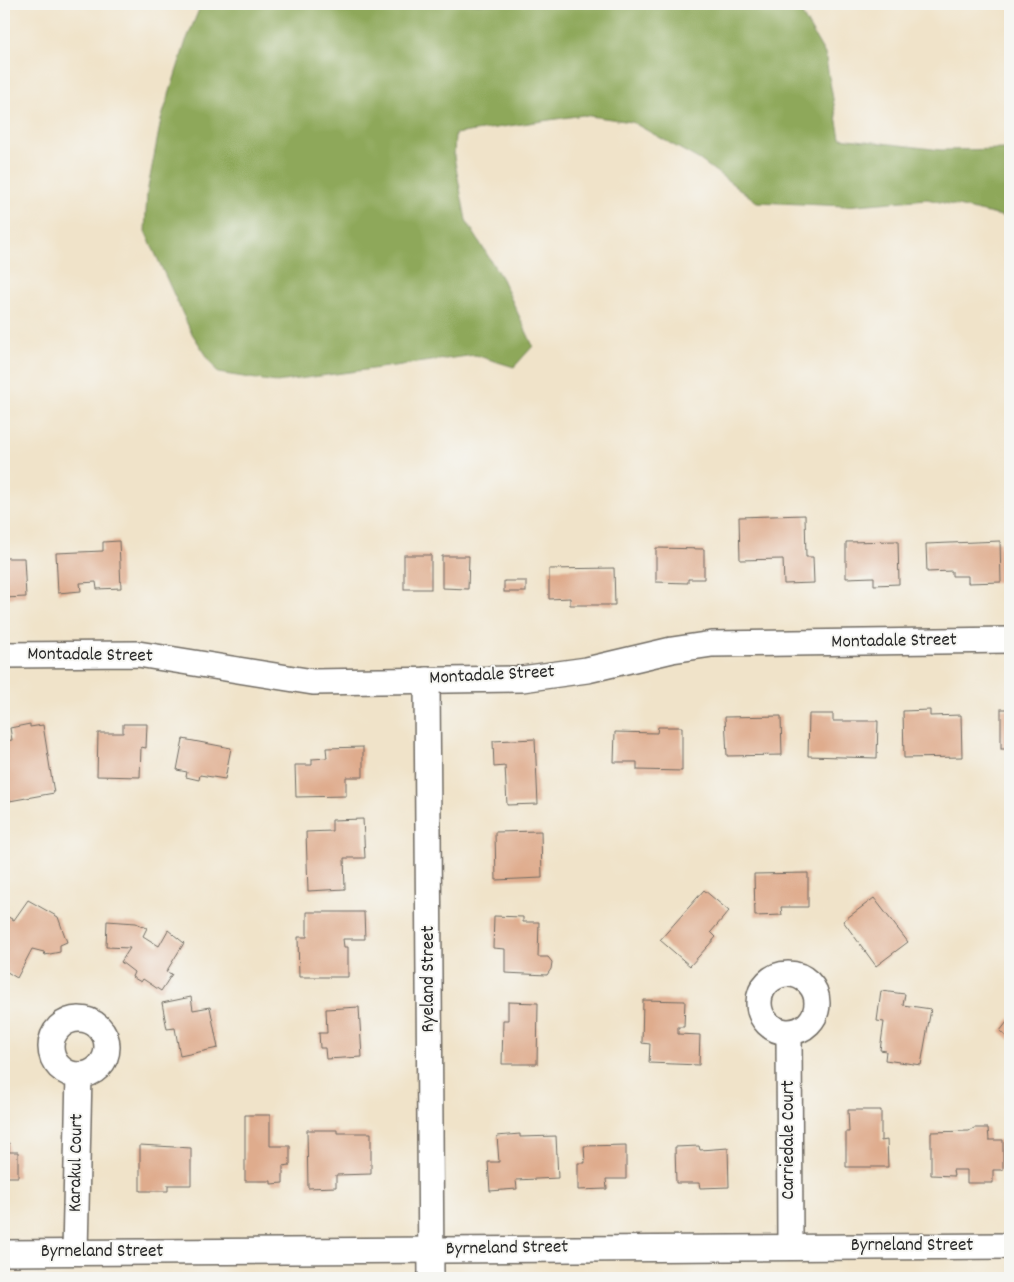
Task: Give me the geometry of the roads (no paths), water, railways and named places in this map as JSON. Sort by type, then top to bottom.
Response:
[{"type":"street","name":"Montadale Street","points":[[4,655],[138,654],[313,682],[522,679],[587,670],[672,650],[712,644],[1010,640]]},
{"type":"street","name":"Ryeland Street","points":[[427,680],[431,1278]]},
{"type":"street","name":"Carriedale Court","points":[[789,1033],[790,1247]]},
{"type":"street","name":"Karakul Court","points":[[75,1252],[79,1074]]},
{"type":"street","name":"Byrneland Street","points":[[4,1253],[1010,1246]]}]
